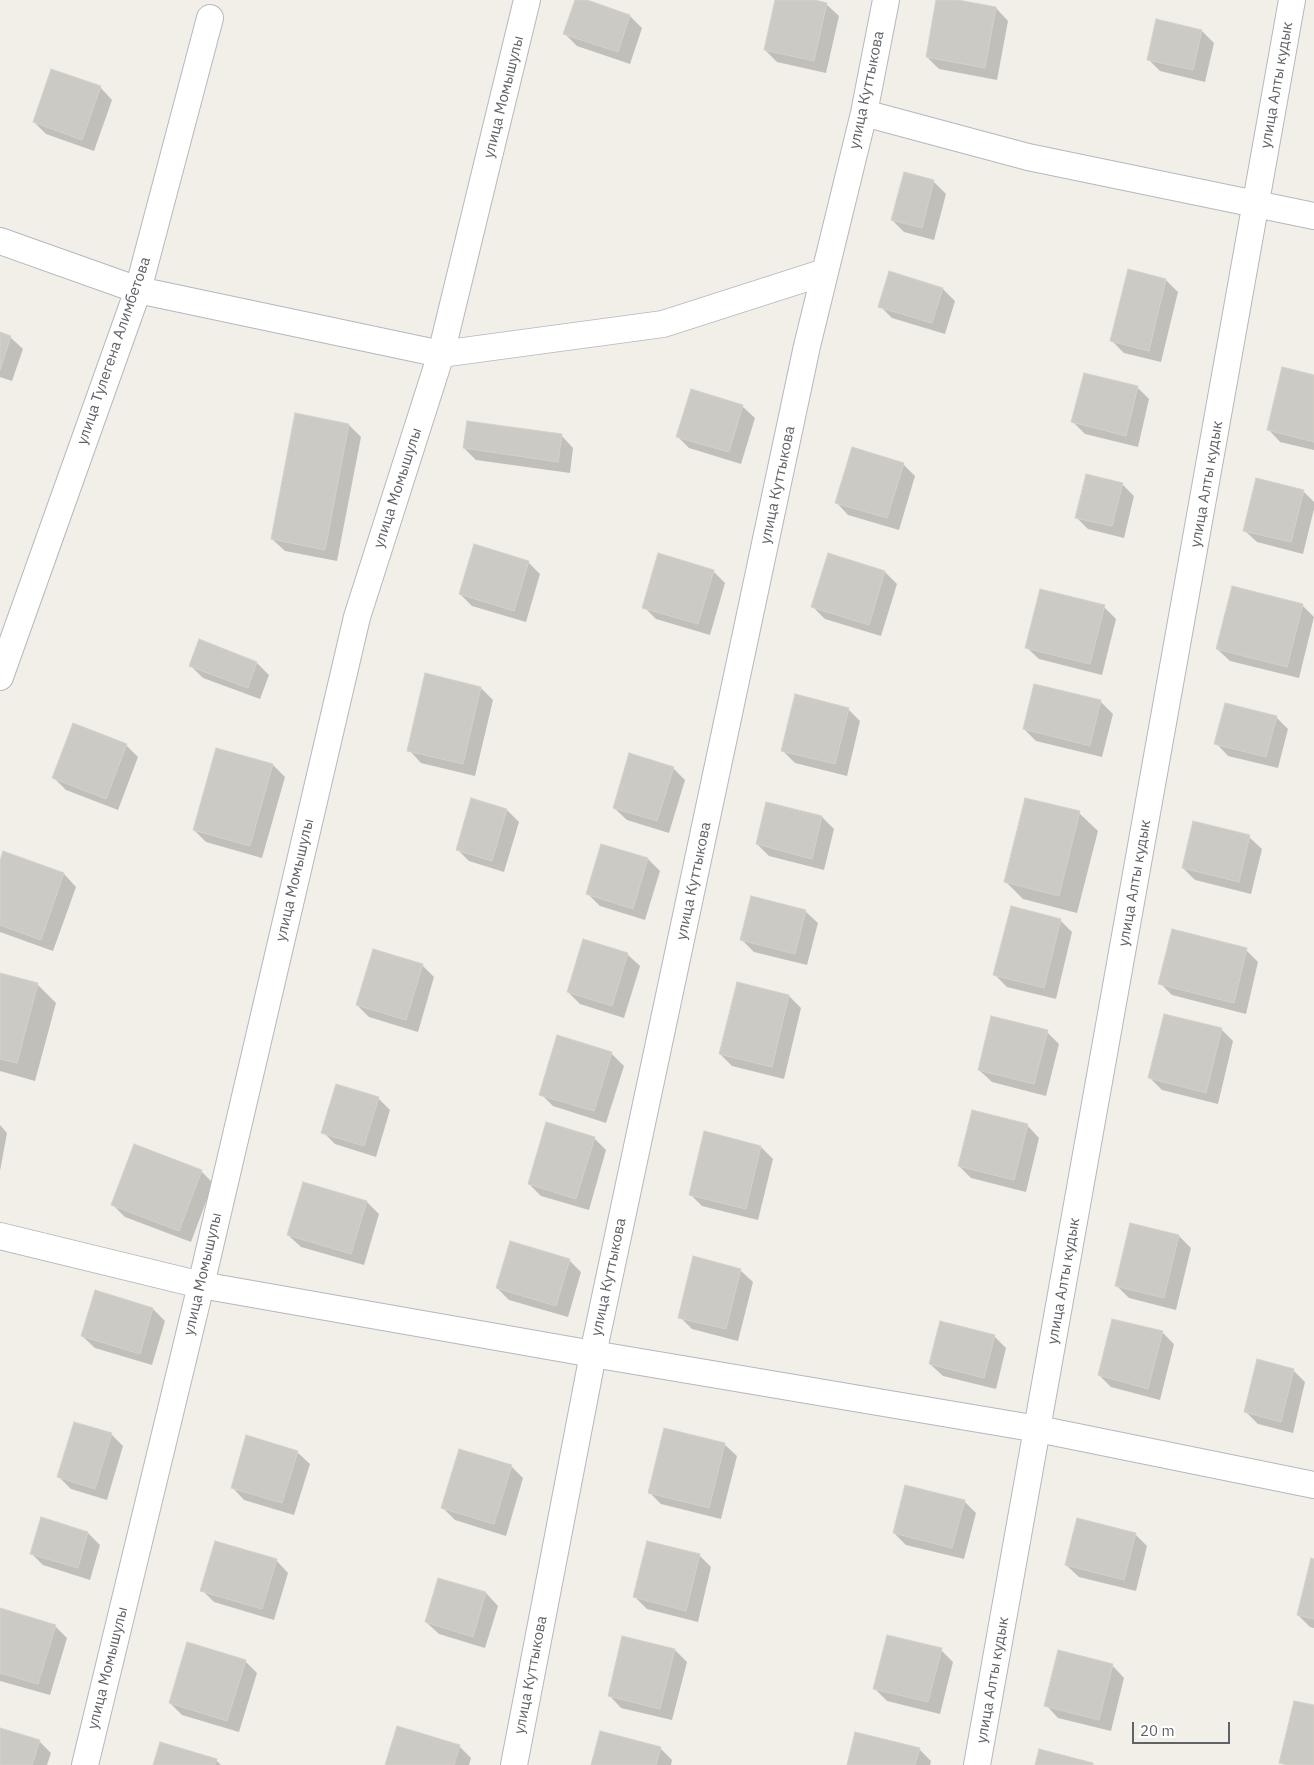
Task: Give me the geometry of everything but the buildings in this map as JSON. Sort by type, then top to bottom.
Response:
[{"type":"street","name":"улица Момышулы","points":[[85,1765],[201,1285],[357,617],[441,354],[527,0]]},
{"type":"street","name":"улица Куттыкова","points":[[514,1765],[593,1354],[807,346],[864,113],[886,0]]},
{"type":"street","name":"улица Алты кудык","points":[[978,1765],[1292,0]]},
{"type":"street","name":"улица Тулегена Алимбетова","points":[[0,678],[138,290],[210,18]]},
{"type":"street","points":[[864,113],[1028,157],[1314,216]]},
{"type":"street","points":[[0,241],[138,290],[441,354],[663,324],[825,272]]},
{"type":"street","points":[[0,1236],[201,1285],[593,1354],[1038,1429],[1314,1485]]}]
